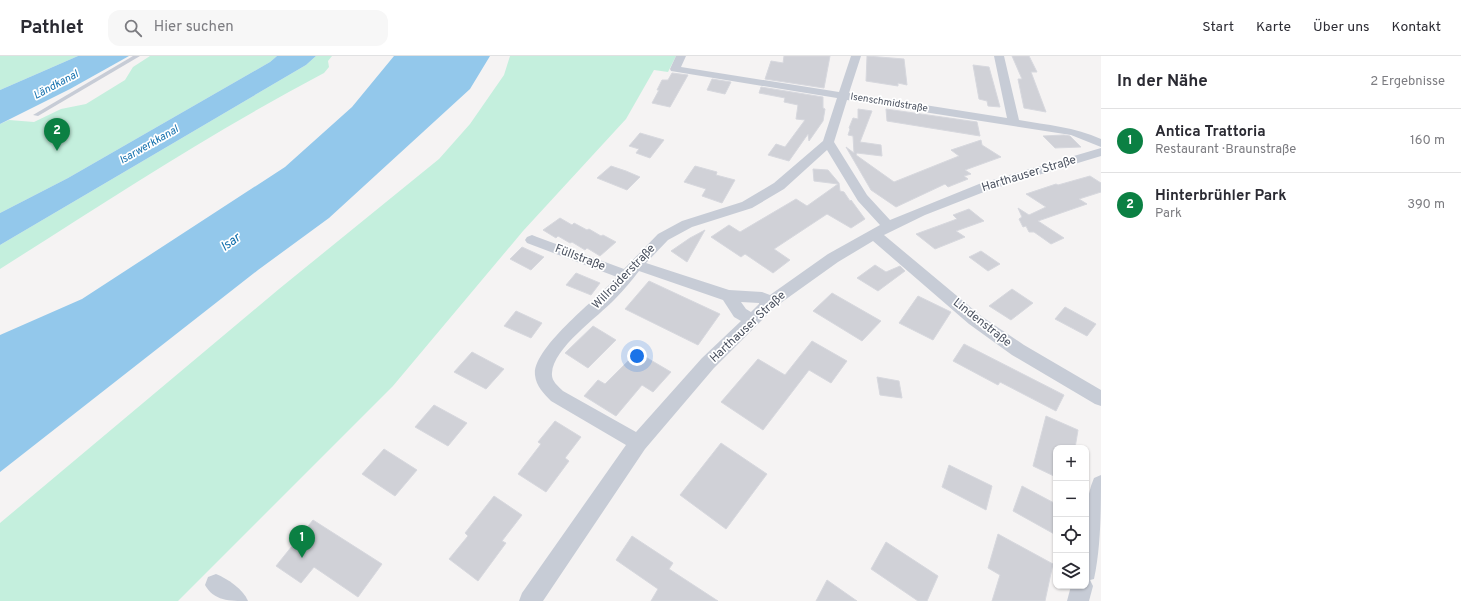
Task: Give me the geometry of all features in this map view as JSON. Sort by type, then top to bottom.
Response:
[{"type":"street","name":"Isenschmidstraße","points":[[681,56],[675,69],[1072,132],[1101,143]]},
{"type":"street","points":[[856,56],[828,142],[867,203],[882,221],[889,226]]},
{"type":"street","points":[[999,56],[1014,122]]},
{"type":"street","name":"Willroiderstraße","points":[[638,443],[557,396],[547,386],[543,374],[545,364],[552,351],[579,322],[610,295],[653,246],[686,224],[747,205],[779,186],[828,142]]},
{"type":"street","name":"Harthauser Straße","points":[[530,601],[638,443],[708,363],[770,303],[833,258],[889,226],[984,187],[1101,152]]},
{"type":"street","name":"Lindenstraße","points":[[874,234],[975,320],[1018,350],[1101,399]]},
{"type":"street","name":"Füllstraße","points":[[532,240],[728,296],[762,298],[770,303]]},
{"type":"street","points":[[728,296],[740,313],[751,320]]},
{"type":"street","points":[[1089,554],[1101,484]]},
{"type":"street","points":[[216,585],[236,601]]},
{"type":"street","points":[[1078,601],[1081,589]]},
{"type":"lane","points":[[36,115],[136,56]]},
{"type":"green space","points":[[0,56],[78,56],[0,90]]},
{"type":"green space","points":[[150,56],[277,56],[270,62],[68,178],[0,213],[0,124],[9,120],[34,122],[61,109],[86,104],[125,80],[133,67]]},
{"type":"green space","points":[[316,56],[332,56],[328,61],[329,67],[324,73],[200,143],[0,269],[0,245],[306,65]]},
{"type":"green space","points":[[510,56],[676,56],[668,72],[654,70],[626,119],[523,231],[393,386],[178,601],[0,601],[0,523],[279,289],[439,159],[470,124],[504,75]]},
{"type":"water","name":"Ländkanal","points":[[78,56],[129,56],[70,89],[0,124],[0,90]]},
{"type":"water","name":"Isarwerkkanal","points":[[277,56],[316,56],[306,65],[0,245],[0,213],[68,178],[270,62]]},
{"type":"water","name":"Isar","points":[[394,56],[490,56],[470,89],[329,218],[258,270],[0,472],[0,335],[82,299],[285,167],[352,107]]},
{"type":"building","points":[[784,56],[830,56],[824,88],[765,79],[771,61],[783,63]]},
{"type":"building","points":[[867,56],[904,59],[907,85],[898,83],[898,86],[866,81]]},
{"type":"building","points":[[1012,56],[1029,56],[1037,72],[1031,72],[1046,112],[1024,108],[1018,79],[1022,79]]},
{"type":"building","points":[[973,65],[989,67],[1000,107],[988,106],[987,101],[979,99]]},
{"type":"building","points":[[672,73],[688,75],[670,107],[652,103],[659,90],[657,90],[662,80],[668,80]]},
{"type":"building","points":[[712,79],[731,82],[725,94],[707,90]]},
{"type":"building","points":[[761,87],[823,97],[823,108],[825,109],[823,121],[809,141],[808,134],[789,161],[768,155],[776,144],[785,147],[805,120],[796,119],[798,105],[784,102],[785,98],[759,93]]},
{"type":"building","points":[[858,109],[872,111],[860,142],[881,145],[882,156],[857,153],[856,155],[894,182],[959,156],[951,150],[981,140],[982,145],[1001,157],[965,170],[971,174],[964,176],[968,179],[948,187],[945,184],[896,207],[871,190],[846,147],[854,153],[853,136],[848,135],[853,118],[858,119]]},
{"type":"building","points":[[886,109],[977,122],[980,136],[887,121]]},
{"type":"building","points":[[640,133],[664,140],[650,158],[636,153],[639,149],[629,146]]},
{"type":"building","points":[[1043,136],[1070,136],[1081,147],[1055,148]]},
{"type":"building","points":[[611,166],[640,177],[627,190],[597,178]]},
{"type":"building","points":[[695,166],[717,172],[716,175],[735,180],[722,203],[702,196],[706,189],[684,182]]},
{"type":"building","points":[[813,169],[828,170],[839,183],[840,191],[844,192],[865,219],[851,228],[827,214],[774,249],[790,260],[773,273],[745,254],[741,257],[711,237],[729,225],[740,232],[796,199],[807,206],[838,184],[814,181]]},
{"type":"building","points":[[1090,176],[1101,183],[1101,192],[1079,199],[1087,204],[1038,221],[1064,238],[1051,244],[1034,232],[1029,232],[1026,226],[1023,227],[1019,219],[1022,217],[1018,208],[1029,215],[1046,207],[1026,194],[1056,184],[1058,185]]},
{"type":"building","points":[[969,209],[984,221],[956,231],[965,237],[935,249],[916,234],[957,219],[953,215]]},
{"type":"building","points":[[560,218],[572,225],[574,223],[616,242],[600,256],[587,248],[585,250],[558,236],[556,238],[543,230]]},
{"type":"building","points":[[705,230],[687,262],[671,251],[690,238]]},
{"type":"building","points":[[522,247],[544,257],[531,270],[510,259]]},
{"type":"building","points":[[981,251],[1000,264],[988,271],[969,257]]},
{"type":"building","points":[[875,265],[886,272],[900,266],[905,271],[878,291],[857,278]]},
{"type":"building","points":[[576,273],[600,283],[591,295],[566,285]]},
{"type":"building","points":[[649,281],[720,314],[698,345],[625,309]]},
{"type":"building","points":[[1012,289],[1033,303],[1011,320],[989,306]]},
{"type":"building","points":[[832,293],[881,321],[862,341],[813,311]]},
{"type":"building","points":[[918,296],[951,312],[933,340],[899,323]]},
{"type":"building","points":[[1065,307],[1096,324],[1087,336],[1055,319]]},
{"type":"building","points":[[516,311],[542,323],[531,338],[504,326]]},
{"type":"building","points":[[593,326],[616,340],[588,368],[565,353]]},
{"type":"building","points":[[812,341],[847,361],[831,383],[809,370],[763,430],[721,402],[758,359],[785,375]]},
{"type":"building","points":[[964,344],[1064,395],[1056,411],[1000,382],[998,385],[953,361]]},
{"type":"building","points":[[472,352],[504,369],[486,389],[454,372]]},
{"type":"building","points":[[637,352],[671,372],[653,392],[642,385],[616,416],[584,396],[598,380],[605,384]]},
{"type":"building","points":[[877,377],[899,381],[902,398],[880,395]]},
{"type":"building","points":[[434,405],[467,423],[448,446],[415,427]]},
{"type":"building","points":[[1046,416],[1078,430],[1076,445],[1053,445],[1053,476],[1033,466]]},
{"type":"building","points":[[555,421],[581,437],[565,458],[569,461],[546,492],[518,474],[541,444],[538,442]]},
{"type":"building","points":[[721,443],[767,474],[726,529],[680,495]]},
{"type":"building","points":[[384,449],[417,470],[395,496],[362,474]]},
{"type":"building","points":[[949,465],[992,486],[986,510],[942,487]]},
{"type":"building","points":[[1022,486],[1053,502],[1053,533],[1013,511]]},
{"type":"building","points":[[494,496],[522,515],[502,541],[506,543],[478,581],[449,559],[468,536],[465,533]]},
{"type":"building","points":[[313,520],[382,564],[358,597],[314,567],[301,583],[276,566]]},
{"type":"building","points":[[998,534],[1053,564],[1045,601],[992,601],[1000,575],[988,568]]},
{"type":"building","points":[[632,536],[673,563],[669,569],[718,601],[651,601],[658,589],[616,560]]},
{"type":"building","points":[[886,542],[938,576],[927,601],[918,601],[871,569]]},
{"type":"building","points":[[827,580],[857,601],[816,601]]},
{"type":"place","name":"Hinterbrühler Park","points":[[57,151]]},
{"type":"place","name":"Antica Trattoria","points":[[302,558]]}]
